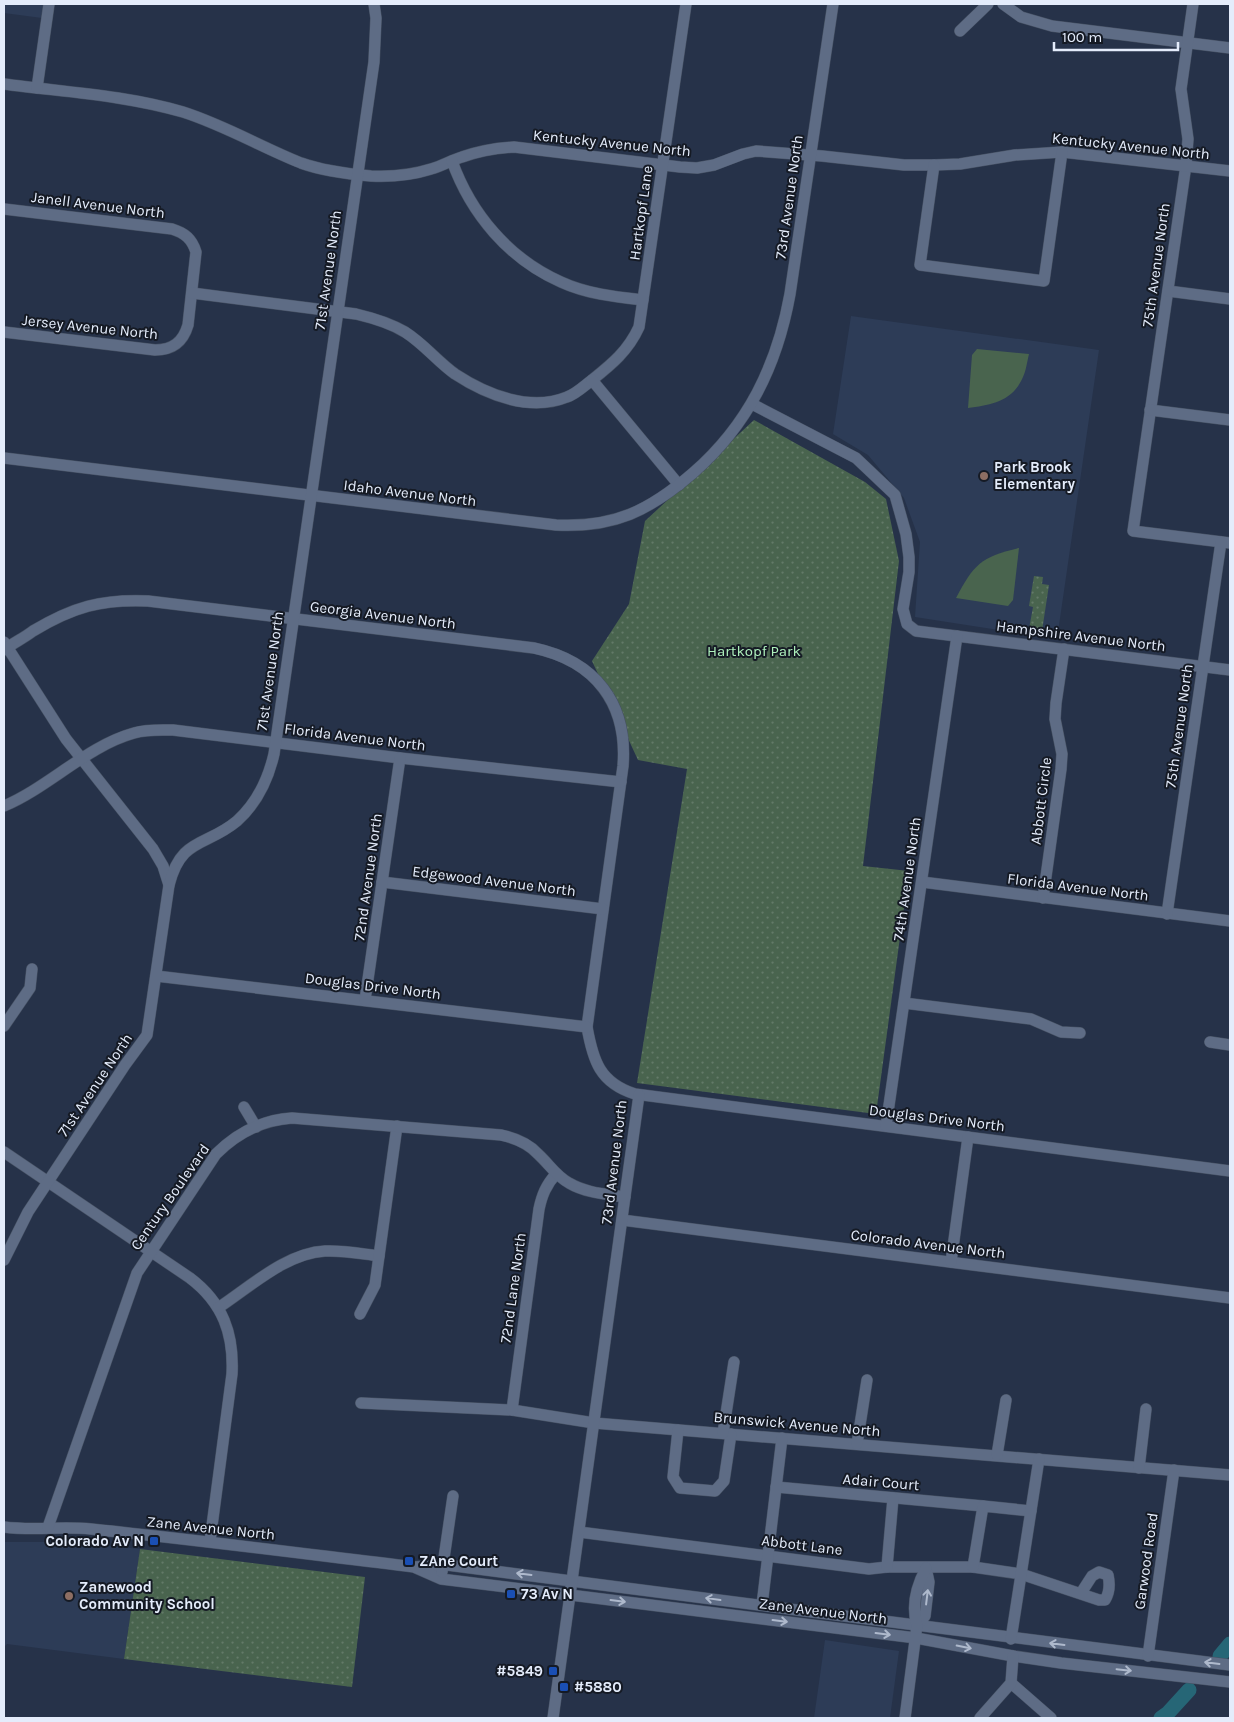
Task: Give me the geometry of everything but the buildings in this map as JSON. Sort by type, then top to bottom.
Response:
[{"type":"street","points":[[37,88],[49,4]]},
{"type":"street","name":"71st Avenue North","points":[[4,1260],[24,1220],[48,1182],[147,1035],[172,871],[180,858],[190,848],[220,833],[250,808],[261,791],[269,773],[275,743],[374,62],[376,18],[374,4]]},
{"type":"street","name":"Hartkopf Lane","points":[[592,380],[626,350],[634,339],[639,327],[686,4]]},
{"type":"street","name":"73rd Avenue North","points":[[759,390],[776,351],[785,323],[833,4]]},
{"type":"street","points":[[960,30],[988,4]]},
{"type":"street","points":[[1003,4],[1021,16],[1052,26],[1230,48]]},
{"type":"street","name":"75th Avenue North","points":[[1167,914],[1203,666],[1226,542],[1132,531],[1186,166],[1188,138],[1181,89],[1192,4]]},
{"type":"street","name":"Kentucky Avenue North","points":[[4,84],[148,103],[219,125],[302,163],[320,169],[391,177],[431,169],[480,151],[514,147],[697,168],[714,165],[756,151],[904,165],[934,166],[960,164],[1015,155],[1062,152],[1230,170]]},
{"type":"street","points":[[934,166],[920,265],[1044,281],[1062,152]]},
{"type":"street","points":[[452,161],[466,195],[481,218],[517,255],[562,283],[613,297],[644,300]]},
{"type":"street","name":"Janell Avenue North","points":[[4,209],[172,229],[180,232],[188,237],[196,252],[192,293]]},
{"type":"street","points":[[1168,291],[1230,299]]},
{"type":"street","points":[[192,293],[374,318],[391,324],[407,333],[456,374],[498,396],[520,402],[553,402],[569,397],[592,380],[679,485]]},
{"type":"street","name":"Jersey Avenue North","points":[[4,332],[164,350],[173,347],[185,334],[192,293]]},
{"type":"street","name":"Idaho Avenue North","points":[[4,458],[556,525],[580,526],[604,523],[628,516],[649,506],[679,485],[721,446],[736,428],[759,390]]},
{"type":"street","points":[[752,404],[856,458],[895,495],[906,534],[909,557],[909,572],[903,609],[908,624],[916,631],[957,636]]},
{"type":"street","points":[[1150,410],[1230,420]]},
{"type":"street","name":"Georgia Avenue North","points":[[5,646],[62,614],[83,607],[119,601],[148,601],[534,648]]},
{"type":"street","name":"Hampshire Avenue North","points":[[957,636],[1230,670]]},
{"type":"street","name":"74th Avenue North","points":[[886,1126],[957,636]]},
{"type":"street","points":[[5,646],[66,739],[153,849],[163,866],[169,885]]},
{"type":"street","name":"73rd Avenue North","points":[[534,648],[552,652],[569,659],[598,682],[609,696],[617,712],[622,730],[624,748],[621,782],[587,1027],[596,1062],[602,1073],[611,1083],[622,1090],[639,1095],[552,1718]]},
{"type":"street","name":"Abbott Circle","points":[[1043,898],[1061,769],[1062,754],[1055,719],[1064,649]]},
{"type":"street","name":"Florida Avenue North","points":[[82,760],[119,738],[136,732],[173,730],[400,758],[621,782]]},
{"type":"street","name":"72nd Avenue North","points":[[365,1000],[400,758]]},
{"type":"street","points":[[4,806],[37,789],[82,760]]},
{"type":"street","name":"Edgewood Avenue North","points":[[382,882],[603,909]]},
{"type":"street","name":"Florida Avenue North","points":[[922,882],[1230,922]]},
{"type":"street","points":[[4,1026],[30,988],[32,968]]},
{"type":"street","name":"Douglas Drive North","points":[[156,976],[587,1027]]},
{"type":"street","points":[[4,1003],[14,1011]]},
{"type":"street","points":[[904,1003],[1031,1019],[1061,1032],[1080,1032]]},
{"type":"street","points":[[1210,1042],[1230,1045]]},
{"type":"street","name":"Douglas Drive North","points":[[639,1095],[1230,1171]]},
{"type":"street","points":[[244,1107],[256,1127]]},
{"type":"street","name":"Century Boulevard","points":[[48,1527],[137,1273],[216,1154],[227,1144],[256,1127],[278,1119],[292,1118],[501,1135],[514,1138],[526,1144],[538,1153],[556,1174],[581,1189],[625,1198]]},
{"type":"street","points":[[360,1314],[375,1285],[397,1126]]},
{"type":"street","points":[[951,1262],[968,1137]]},
{"type":"street","points":[[4,1152],[197,1284],[209,1295],[218,1308],[231,1340],[233,1357],[210,1541]]},
{"type":"street","name":"72nd Lane North","points":[[512,1410],[539,1209],[545,1189],[556,1174]]},
{"type":"street","name":"Colorado Avenue North","points":[[622,1220],[1230,1298]]},
{"type":"street","points":[[218,1308],[294,1258],[325,1251],[379,1256]]},
{"type":"street","points":[[678,1430],[673,1477],[680,1488],[715,1491],[724,1481],[734,1362]]},
{"type":"street","points":[[857,1444],[867,1380]]},
{"type":"street","points":[[997,1455],[1006,1400]]},
{"type":"street","name":"Brunswick Avenue North","points":[[361,1403],[512,1410],[594,1423],[997,1455],[1230,1476]]},
{"type":"street","points":[[1138,1468],[1146,1409]]},
{"type":"street","points":[[762,1605],[782,1438]]},
{"type":"street","points":[[1010,1639],[1039,1459]]},
{"type":"street","name":"Garwood Road","points":[[1148,1656],[1174,1470]]},
{"type":"street","name":"Adair Court","points":[[776,1487],[983,1506]]},
{"type":"street","points":[[442,1579],[453,1496]]},
{"type":"street","points":[[887,1568],[893,1498]]},
{"type":"street","points":[[973,1567],[983,1506],[1031,1511]]},
{"type":"street","name":"Zane Avenue North","points":[[4,1527],[36,1529],[74,1527],[210,1541],[414,1567],[444,1564],[917,1625],[1010,1639],[1230,1665]]},
{"type":"street","name":"Abbott Lane","points":[[579,1532],[869,1569],[973,1567],[1021,1574],[1081,1593]]},
{"type":"street","name":"Zane Avenue North","points":[[414,1567],[442,1579],[916,1638],[1013,1656],[1230,1682]]},
{"type":"street","points":[[904,1718],[916,1638],[917,1625],[914,1614],[920,1580],[926,1568]]},
{"type":"street","points":[[980,1718],[1011,1683],[1013,1656]]},
{"type":"street","points":[[1011,1683],[1051,1718]]},
{"type":"shaded area","points":[[4,4],[44,4],[42,18],[4,13]]},
{"type":"shaded area","name":"Park Brook Elementary","points":[[851,316],[1099,350],[1057,639],[915,617],[920,542],[904,498],[868,455],[833,434]]},
{"type":"shaded area","name":"Zanewood Community School","points":[[4,1542],[76,1542],[140,1549],[124,1659],[7,1644],[4,1647]]},
{"type":"shaded area","points":[[825,1640],[899,1651],[890,1718],[814,1718]]},
{"type":"green space","points":[[977,349],[1029,354],[1024,375],[1013,392],[993,403],[968,408],[972,355]]},
{"type":"green space","name":"Hartkopf Park","points":[[754,420],[865,482],[886,499],[899,561],[863,866],[909,871],[876,1114],[637,1083],[687,769],[638,760],[592,661],[629,604],[645,521]]},
{"type":"green space","points":[[1019,548],[1013,600],[1008,606],[956,598],[968,577],[980,564],[996,555]]},
{"type":"green space","points":[[1034,576],[1043,577],[1042,584],[1049,585],[1042,631],[1029,629],[1033,607],[1029,606]]},
{"type":"green space","points":[[140,1549],[365,1577],[352,1687],[124,1659]]},
{"type":"waterway","points":[[1220,1656],[1230,1644]]},
{"type":"waterway","points":[[1161,1718],[1189,1690]]},
{"type":"place","name":"Park Brook Elementary","points":[[984,476]]},
{"type":"place","name":"Colorado Av N","points":[[154,1541]]},
{"type":"place","name":"ZAne Court","points":[[409,1561]]},
{"type":"place","name":"73 Av N","points":[[511,1594]]},
{"type":"place","name":"Zanewood Community School","points":[[69,1596]]},
{"type":"place","name":"#5849","points":[[553,1671]]},
{"type":"place","name":"#5880","points":[[564,1687]]}]
